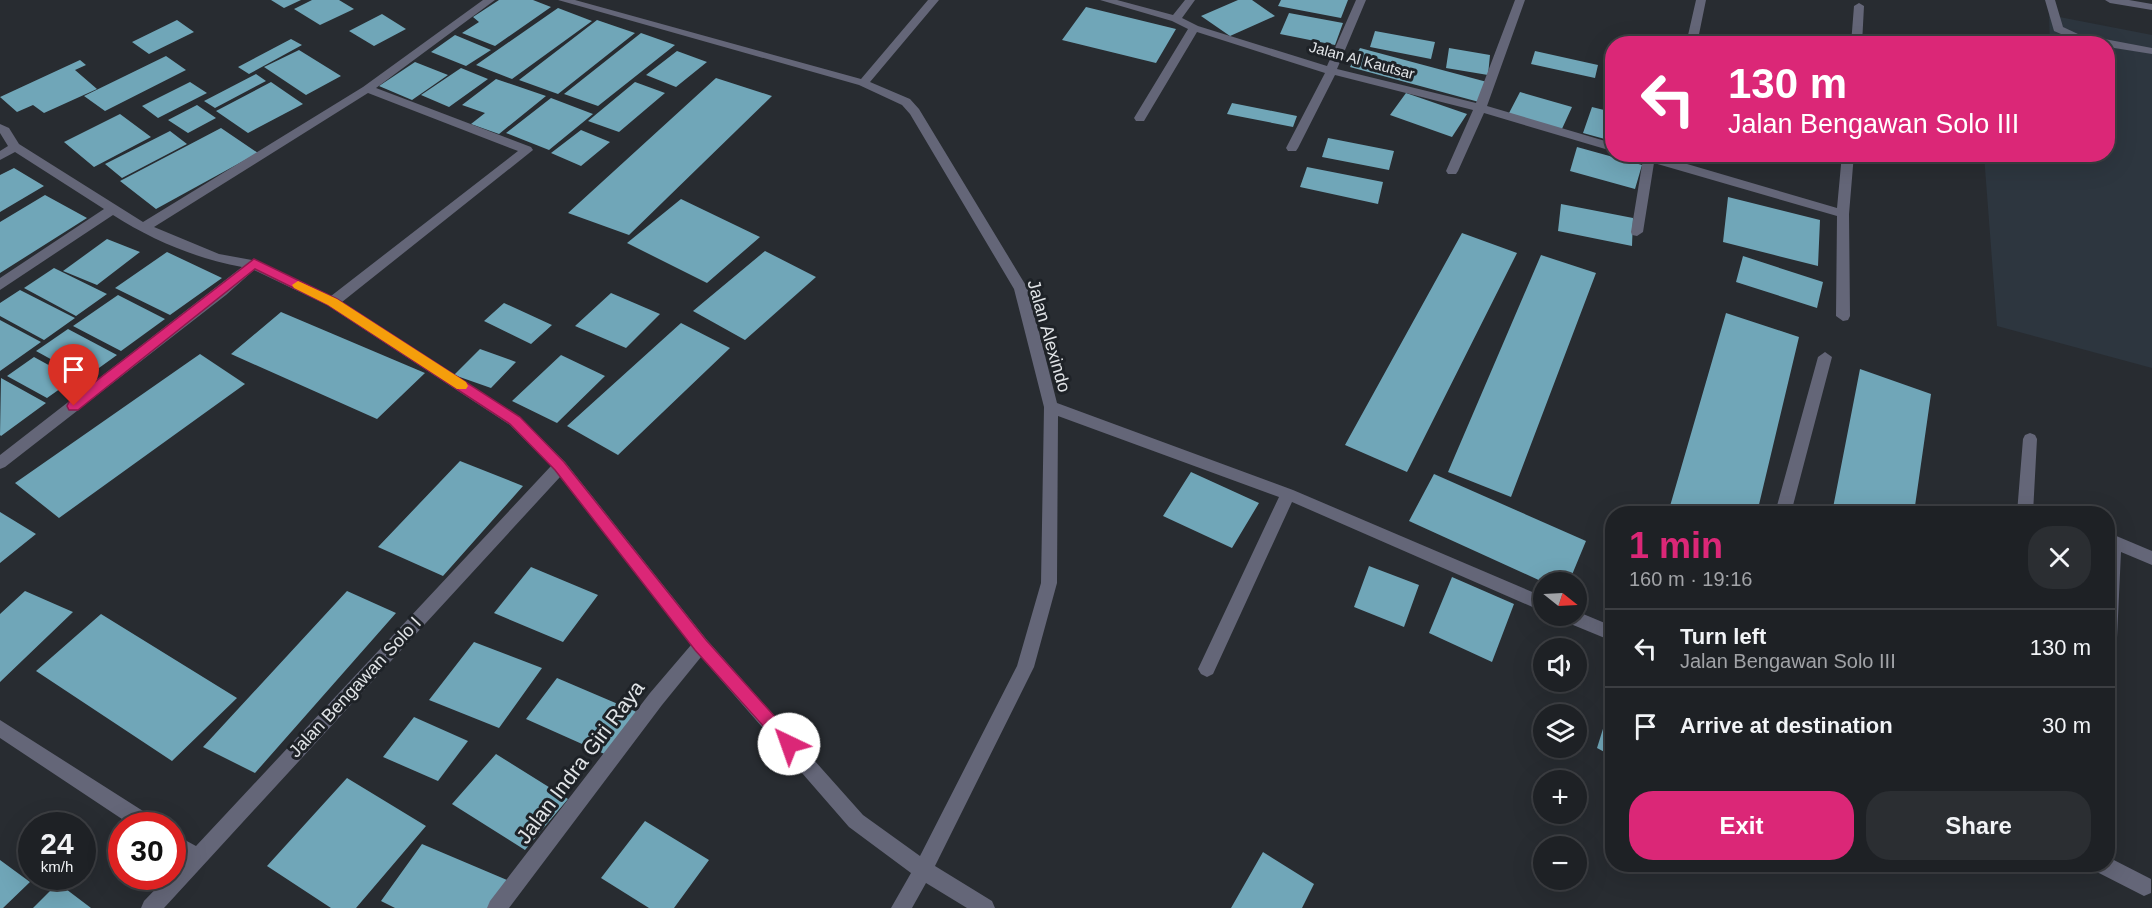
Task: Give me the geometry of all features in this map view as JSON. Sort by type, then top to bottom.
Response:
[{"type":"street","points":[[143,228],[367,89],[490,0]]},
{"type":"street","name":"Jalan Alexindo","points":[[563,0],[863,83],[906,102],[911,106],[1021,289],[1051,407],[1049,583],[1025,667],[923,870],[901,908]]},
{"type":"street","points":[[863,83],[934,0]]},
{"type":"street","name":"Jalan Al Kautsar","points":[[1105,0],[1176,19],[1194,28],[1331,70],[1480,108],[1605,145]]},
{"type":"street","points":[[1176,19],[1190,0]]},
{"type":"street","points":[[1292,148],[1331,70],[1361,0]]},
{"type":"street","points":[[1452,171],[1480,108],[1520,0]]},
{"type":"street","points":[[1693,36],[1701,0]]},
{"type":"street","points":[[2050,0],[2058,28],[2073,36]]},
{"type":"street","points":[[2110,0],[2152,7]]},
{"type":"street","points":[[1857,36],[1859,6]]},
{"type":"street","points":[[1140,118],[1194,28]]},
{"type":"street","points":[[2115,45],[2152,51]]},
{"type":"street","points":[[332,302],[527,150],[367,89]]},
{"type":"street","points":[[0,128],[5,131],[15,147],[143,228],[216,258],[254,264],[332,302],[515,421],[560,466],[701,645],[856,821],[923,870],[985,908]]},
{"type":"street","points":[[0,156],[15,147]]},
{"type":"street","points":[[1637,232],[1643,162]]},
{"type":"street","points":[[1678,162],[1843,214]]},
{"type":"street","points":[[1843,316],[1843,214],[1847,162]]},
{"type":"street","points":[[0,285],[112,210]]},
{"type":"street","points":[[0,463],[254,264]]},
{"type":"street","points":[[1785,506],[1826,357]]},
{"type":"street","points":[[1051,407],[1288,494],[1533,600]]},
{"type":"street","points":[[2025,506],[2030,439]]},
{"type":"street","name":"Jalan Bengawan Solo I","points":[[151,908],[560,466]]},
{"type":"street","points":[[1207,669],[1288,494]]},
{"type":"street","points":[[2115,542],[2152,558]]},
{"type":"street","points":[[1587,623],[1605,631]]},
{"type":"street","name":"Jalan Indra Giri Raya","points":[[497,908],[656,699],[701,645]]},
{"type":"street","points":[[0,728],[127,812]]},
{"type":"street","points":[[186,851],[197,858]]},
{"type":"street","points":[[2115,871],[2144,886]]},
{"type":"shaded area","points":[[2049,15],[2152,35],[2152,368],[1997,326],[1985,162],[2115,162],[2115,36],[2050,36]]},
{"type":"building","points":[[271,0],[301,0],[284,8]]},
{"type":"building","points":[[312,0],[339,0],[354,9],[320,25],[294,9]]},
{"type":"building","points":[[499,0],[533,0],[551,7],[495,46],[462,33],[479,22],[473,17]]},
{"type":"building","points":[[1238,0],[1252,0],[1275,16],[1230,36],[1201,16]]},
{"type":"building","points":[[1281,0],[1348,0],[1341,18],[1278,6]]},
{"type":"building","points":[[1086,7],[1176,29],[1156,63],[1062,40]]},
{"type":"building","points":[[558,8],[592,21],[512,79],[476,65]]},
{"type":"building","points":[[1289,13],[1343,23],[1335,45],[1280,34]]},
{"type":"building","points":[[382,14],[406,29],[374,46],[349,31]]},
{"type":"building","points":[[177,20],[194,32],[149,54],[132,42]]},
{"type":"building","points":[[597,20],[635,33],[558,94],[519,80]]},
{"type":"building","points":[[1375,31],[1435,42],[1431,59],[1370,47]]},
{"type":"building","points":[[641,33],[675,45],[598,106],[564,94]]},
{"type":"building","points":[[455,35],[491,50],[466,66],[431,52]]},
{"type":"building","points":[[291,39],[302,45],[249,74],[238,67]]},
{"type":"building","points":[[1360,48],[1487,82],[1479,102],[1350,67]]},
{"type":"building","points":[[1449,48],[1490,55],[1488,75],[1446,68]]},
{"type":"building","points":[[299,50],[341,76],[306,95],[264,67]]},
{"type":"building","points":[[677,51],[707,62],[676,87],[646,75]]},
{"type":"building","points":[[1535,51],[1598,65],[1595,78],[1531,64]]},
{"type":"building","points":[[166,56],[186,70],[105,111],[84,96]]},
{"type":"building","points":[[80,60],[86,65],[75,70],[97,89],[44,113],[33,105],[17,112],[0,97]]},
{"type":"building","points":[[415,62],[448,75],[412,100],[379,86]]},
{"type":"building","points":[[461,68],[488,79],[449,107],[421,95]]},
{"type":"building","points":[[256,74],[266,81],[215,108],[204,101]]},
{"type":"building","points":[[716,78],[772,96],[629,235],[568,213]]},
{"type":"building","points":[[496,79],[546,96],[499,134],[471,124],[485,113],[462,105]]},
{"type":"building","points":[[190,82],[207,93],[158,118],[142,106]]},
{"type":"building","points":[[271,82],[303,104],[248,133],[216,111]]},
{"type":"building","points":[[635,82],[665,93],[619,132],[588,121]]},
{"type":"building","points":[[1520,92],[1572,107],[1561,131],[1508,115]]},
{"type":"building","points":[[1406,93],[1467,114],[1452,137],[1390,115]]},
{"type":"building","points":[[551,98],[593,114],[549,150],[506,133]]},
{"type":"building","points":[[1232,103],[1297,116],[1293,127],[1227,114]]},
{"type":"building","points":[[197,105],[216,118],[188,133],[168,120]]},
{"type":"building","points":[[1592,107],[1605,110],[1605,139],[1583,133]]},
{"type":"building","points":[[120,114],[151,137],[94,167],[64,142]]},
{"type":"building","points":[[221,128],[258,153],[156,209],[120,181]]},
{"type":"building","points":[[581,130],[610,142],[581,166],[551,153]]},
{"type":"building","points":[[170,131],[187,144],[122,178],[105,164]]},
{"type":"building","points":[[1328,138],[1394,151],[1389,170],[1322,157]]},
{"type":"building","points":[[1577,147],[1605,155],[1605,162],[1631,162],[1642,165],[1635,189],[1570,171]]},
{"type":"building","points":[[1307,167],[1383,182],[1378,204],[1300,187]]},
{"type":"building","points":[[14,168],[44,186],[0,212],[0,175]]},
{"type":"building","points":[[45,195],[87,218],[0,273],[0,222]]},
{"type":"building","points":[[1728,197],[1820,220],[1818,266],[1723,242]]},
{"type":"building","points":[[681,199],[760,237],[707,283],[627,243]]},
{"type":"building","points":[[1561,204],[1633,218],[1632,246],[1558,231]]},
{"type":"building","points":[[1462,233],[1517,253],[1407,472],[1345,445]]},
{"type":"building","points":[[107,239],[140,252],[97,285],[63,271]]},
{"type":"building","points":[[765,251],[816,277],[745,340],[693,311]]},
{"type":"building","points":[[167,252],[222,278],[170,315],[115,288]]},
{"type":"building","points":[[1541,255],[1596,273],[1511,497],[1448,472]]},
{"type":"building","points":[[1743,256],[1823,282],[1817,308],[1736,282]]},
{"type":"building","points":[[54,268],[107,294],[76,316],[24,288]]},
{"type":"building","points":[[20,290],[75,318],[44,340],[0,316],[0,303]]},
{"type":"building","points":[[611,293],[660,314],[626,348],[575,326]]},
{"type":"building","points":[[118,295],[165,319],[121,351],[73,326]]},
{"type":"building","points":[[504,303],[552,325],[531,344],[484,321]]},
{"type":"building","points":[[281,312],[425,373],[377,419],[231,354]]},
{"type":"building","points":[[1726,313],[1799,337],[1759,506],[1670,506]]},
{"type":"building","points":[[0,320],[41,342],[0,371]]},
{"type":"building","points":[[681,323],[730,348],[618,455],[567,426]]},
{"type":"building","points":[[68,329],[117,355],[85,378],[36,351]]},
{"type":"building","points":[[480,349],[516,362],[491,388],[454,375]]},
{"type":"building","points":[[200,354],[245,384],[59,518],[15,483]]},
{"type":"building","points":[[561,355],[605,376],[557,423],[512,401]]},
{"type":"building","points":[[34,357],[74,379],[47,398],[7,376]]},
{"type":"building","points":[[1860,369],[1931,394],[1915,506],[1833,506]]},
{"type":"building","points":[[1,378],[46,403],[1,436],[0,435]]},
{"type":"building","points":[[460,461],[523,486],[443,576],[378,547]]},
{"type":"building","points":[[1191,472],[1259,503],[1232,548],[1163,516]]},
{"type":"building","points":[[1434,474],[1586,541],[1573,572],[1533,572],[1533,577],[1409,521]]},
{"type":"building","points":[[0,512],[36,534],[0,563]]},
{"type":"building","points":[[1369,566],[1419,585],[1404,627],[1354,607]]},
{"type":"building","points":[[531,567],[598,595],[563,642],[494,613]]},
{"type":"building","points":[[1452,577],[1514,604],[1492,662],[1429,633]]},
{"type":"building","points":[[25,591],[73,612],[0,682],[0,614]]},
{"type":"building","points":[[347,591],[396,613],[255,773],[203,747]]},
{"type":"building","points":[[101,614],[237,698],[172,761],[36,671]]},
{"type":"building","points":[[474,642],[542,668],[499,728],[429,700]]},
{"type":"building","points":[[557,678],[639,713],[609,756],[526,719]]},
{"type":"building","points":[[414,717],[468,741],[438,781],[383,757]]},
{"type":"building","points":[[1605,722],[1605,752],[1597,748]]},
{"type":"building","points":[[496,754],[568,799],[525,850],[452,804]]},
{"type":"building","points":[[347,778],[426,826],[356,908],[331,908],[267,866]]},
{"type":"building","points":[[645,821],[709,860],[674,908],[649,908],[601,878]]},
{"type":"building","points":[[422,844],[507,880],[488,908],[395,908],[381,901]]},
{"type":"building","points":[[1263,852],[1314,884],[1302,908],[1231,908]]},
{"type":"building","points":[[0,860],[18,873],[18,890],[22,890],[3,908],[0,908]]},
{"type":"building","points":[[51,890],[67,890],[91,908],[33,908]]},
{"type":"slow traffic","points":[[298,285],[332,302],[462,386]]},
{"type":"route","points":[[74,406],[254,264],[332,302],[515,421],[560,466],[701,645],[789,744]]}]
